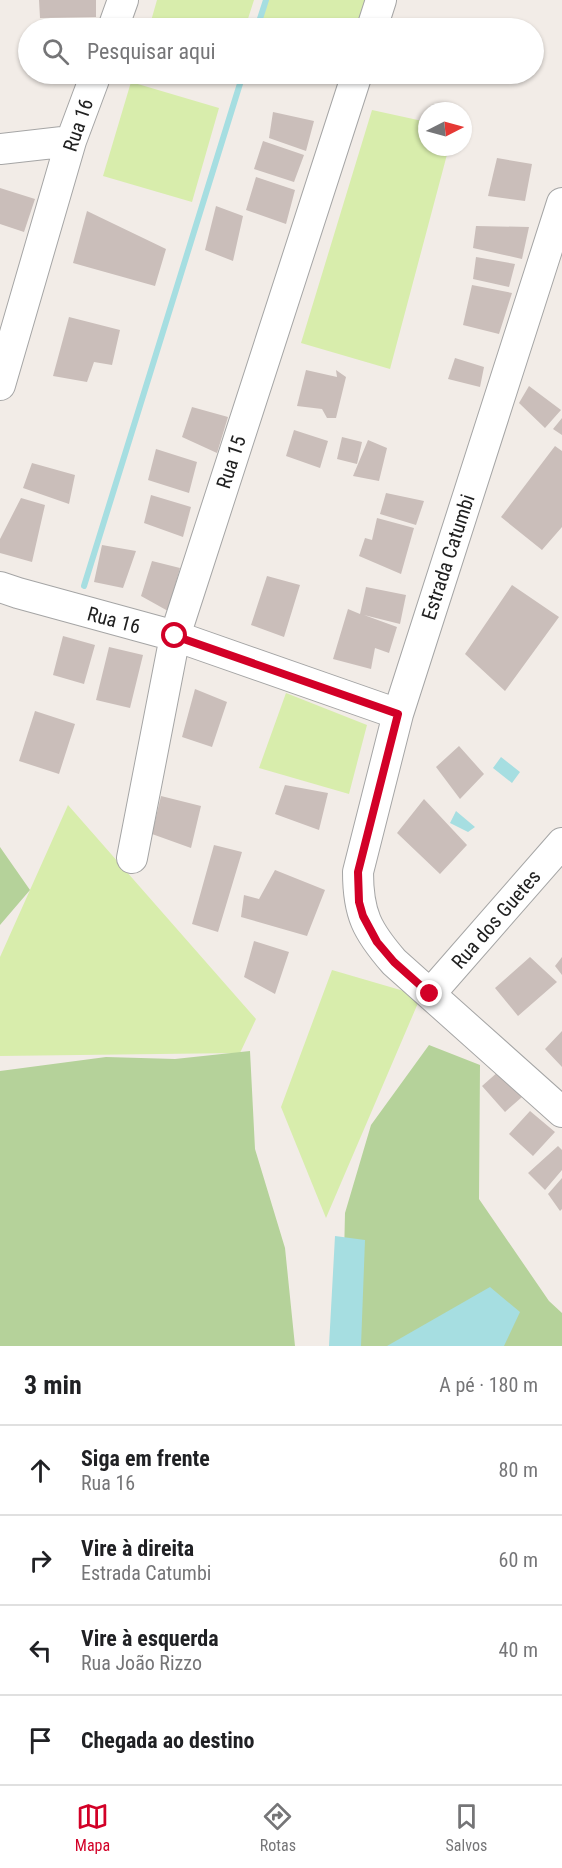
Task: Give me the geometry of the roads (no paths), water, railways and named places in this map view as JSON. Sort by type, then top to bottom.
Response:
[{"type":"street","points":[[117,18],[123,0]]},
{"type":"street","points":[[375,18],[381,0]]},
{"type":"street","name":"Rua 16","points":[[0,385],[71,141],[92,84]]},
{"type":"street","name":"Rua 15","points":[[132,858],[175,636],[354,84]]},
{"type":"street","points":[[0,149],[71,141]]},
{"type":"street","name":"Estrada Catumbi","points":[[562,203],[398,714],[358,872],[359,902],[363,916],[377,942],[394,962],[562,1112]]},
{"type":"street","name":"Rua 16","points":[[0,586],[175,636],[398,714]]},
{"type":"street","name":"Rua dos Guetes","points":[[430,994],[562,843]]},
{"type":"water","points":[[501,757],[520,772],[512,783],[493,768]]},
{"type":"water","points":[[456,811],[475,827],[468,832],[450,823]]},
{"type":"water","points":[[335,1236],[365,1240],[361,1346],[329,1346]]},
{"type":"water","points":[[490,1287],[520,1312],[504,1346],[387,1346]]},
{"type":"waterway","points":[[260,18],[266,0]]},
{"type":"waterway","points":[[84,586],[240,84]]}]
